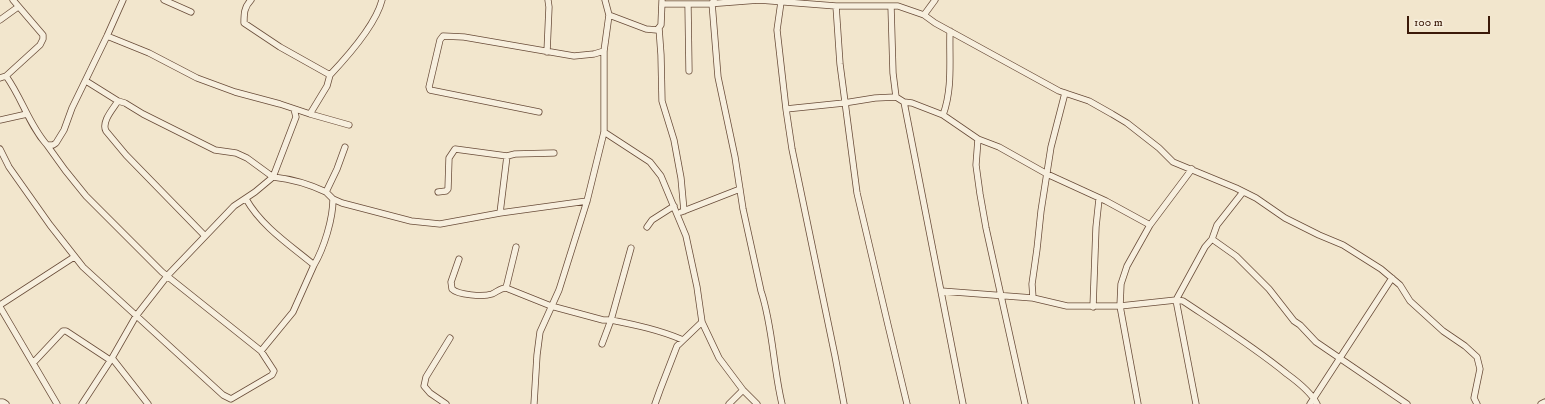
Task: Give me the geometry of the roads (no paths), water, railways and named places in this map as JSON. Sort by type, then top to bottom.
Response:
[{"type":"street","points":[[0,78],[6,76],[40,45],[43,39],[43,35],[13,0]]},
{"type":"street","points":[[47,145],[53,145],[56,143],[108,36],[123,0]]},
{"type":"street","points":[[164,0],[191,12]]},
{"type":"street","points":[[250,0],[244,12],[244,23],[280,47],[330,76]]},
{"type":"street","points":[[310,114],[327,86],[330,76],[364,35],[380,10],[382,0]]},
{"type":"street","points":[[547,52],[548,0]]},
{"type":"street","points":[[535,404],[537,355],[540,332],[559,290],[587,201],[604,132],[604,51],[609,15],[605,0]]},
{"type":"street","points":[[684,211],[674,140],[662,101],[659,28],[661,25],[662,2],[688,5],[713,2],[759,0],[836,6],[898,6],[924,15],[935,24],[1065,93],[1112,114],[1127,123],[1159,148],[1173,162],[1256,198],[1296,224],[1343,245],[1381,268],[1400,285],[1410,301],[1443,331],[1477,357],[1480,369],[1474,398],[1477,404]]},
{"type":"street","points":[[924,15],[936,0]]},
{"type":"street","points":[[713,2],[718,77],[759,284],[765,304],[777,385],[782,404]]},
{"type":"street","points":[[781,2],[777,30],[792,149],[836,356],[844,404]]},
{"type":"street","points":[[688,5],[689,71]]},
{"type":"street","points":[[836,6],[844,103],[857,193],[907,404]]},
{"type":"street","points":[[891,6],[893,73],[896,97]]},
{"type":"street","points":[[0,20],[18,7]]},
{"type":"street","points":[[609,15],[652,31],[659,28]]},
{"type":"street","points":[[944,115],[950,83],[950,31]]},
{"type":"street","points":[[108,36],[149,53],[197,78],[235,92],[349,125]]},
{"type":"street","points":[[539,112],[430,90],[429,87],[438,44],[443,36],[464,37],[574,56],[594,54],[604,51]]},
{"type":"street","points":[[0,149],[9,167],[74,257],[83,267],[227,398],[231,399],[273,373],[274,371],[261,351],[151,261],[86,196],[47,145],[27,114],[16,90],[6,76]]},
{"type":"street","points":[[86,81],[118,101],[125,103],[143,114],[215,150],[242,155],[257,164],[273,177],[290,179],[313,186],[326,192],[333,199],[342,203],[411,220],[440,224],[500,213],[587,201]]},
{"type":"street","points":[[1033,298],[1032,284],[1038,250],[1041,211],[1048,174],[1051,147],[1065,93]]},
{"type":"street","points":[[786,109],[875,98],[896,97],[904,102],[912,103],[944,115],[978,139],[999,147],[1048,174],[1150,225]]},
{"type":"street","points":[[118,101],[105,123],[104,127],[106,131],[126,155],[205,236]]},
{"type":"street","points":[[904,102],[963,404]]},
{"type":"street","points":[[82,404],[136,316],[168,275],[234,206],[266,185],[273,177],[296,117],[294,109]]},
{"type":"street","points":[[0,120],[27,114]]},
{"type":"street","points":[[604,132],[650,162],[661,176],[686,236],[702,322],[719,358],[743,390],[757,404]]},
{"type":"street","points":[[978,139],[976,165],[980,194],[1000,295],[1025,404]]},
{"type":"street","points":[[326,192],[345,147]]},
{"type":"street","points":[[438,192],[446,191],[448,189],[449,158],[455,150],[507,156],[515,154],[554,153]]},
{"type":"street","points":[[500,213],[507,156]]},
{"type":"street","points":[[1138,404],[1120,306],[1121,284],[1128,266],[1150,225],[1192,170]]},
{"type":"street","points":[[677,214],[740,189]]},
{"type":"street","points":[[1196,404],[1176,300],[1205,247],[1212,239],[1217,225],[1243,192]]},
{"type":"street","points":[[246,199],[252,210],[263,223],[314,265]]},
{"type":"street","points":[[261,351],[293,312],[317,260],[333,210],[333,199]]},
{"type":"street","points":[[1094,307],[1096,227],[1099,199]]},
{"type":"street","points":[[647,226],[652,220],[674,206]]},
{"type":"street","points":[[1212,239],[1236,256],[1269,289],[1294,321],[1300,325],[1316,342],[1407,404]]},
{"type":"street","points":[[506,288],[516,247]]},
{"type":"street","points":[[602,344],[611,320],[631,248]]},
{"type":"street","points":[[58,404],[0,306],[74,257]]},
{"type":"street","points":[[459,259],[451,282],[452,289],[456,292],[481,295],[491,294],[506,288],[551,306],[603,320],[641,325],[683,340]]},
{"type":"street","points":[[1310,404],[1392,278]]},
{"type":"street","points":[[941,290],[1033,298],[1067,306],[1120,306],[1169,302],[1176,300],[1183,301],[1260,352],[1314,398],[1317,404]]},
{"type":"street","points":[[656,404],[677,346],[702,322]]},
{"type":"street","points":[[33,363],[62,330],[66,331],[111,359],[148,404]]},
{"type":"street","points":[[446,404],[430,393],[424,386],[426,377],[450,338]]},
{"type":"street","points":[[729,404],[743,390]]},
{"type":"street","points":[[0,402],[6,404]]},
{"type":"street","points":[[1541,404],[1545,402]]}]
